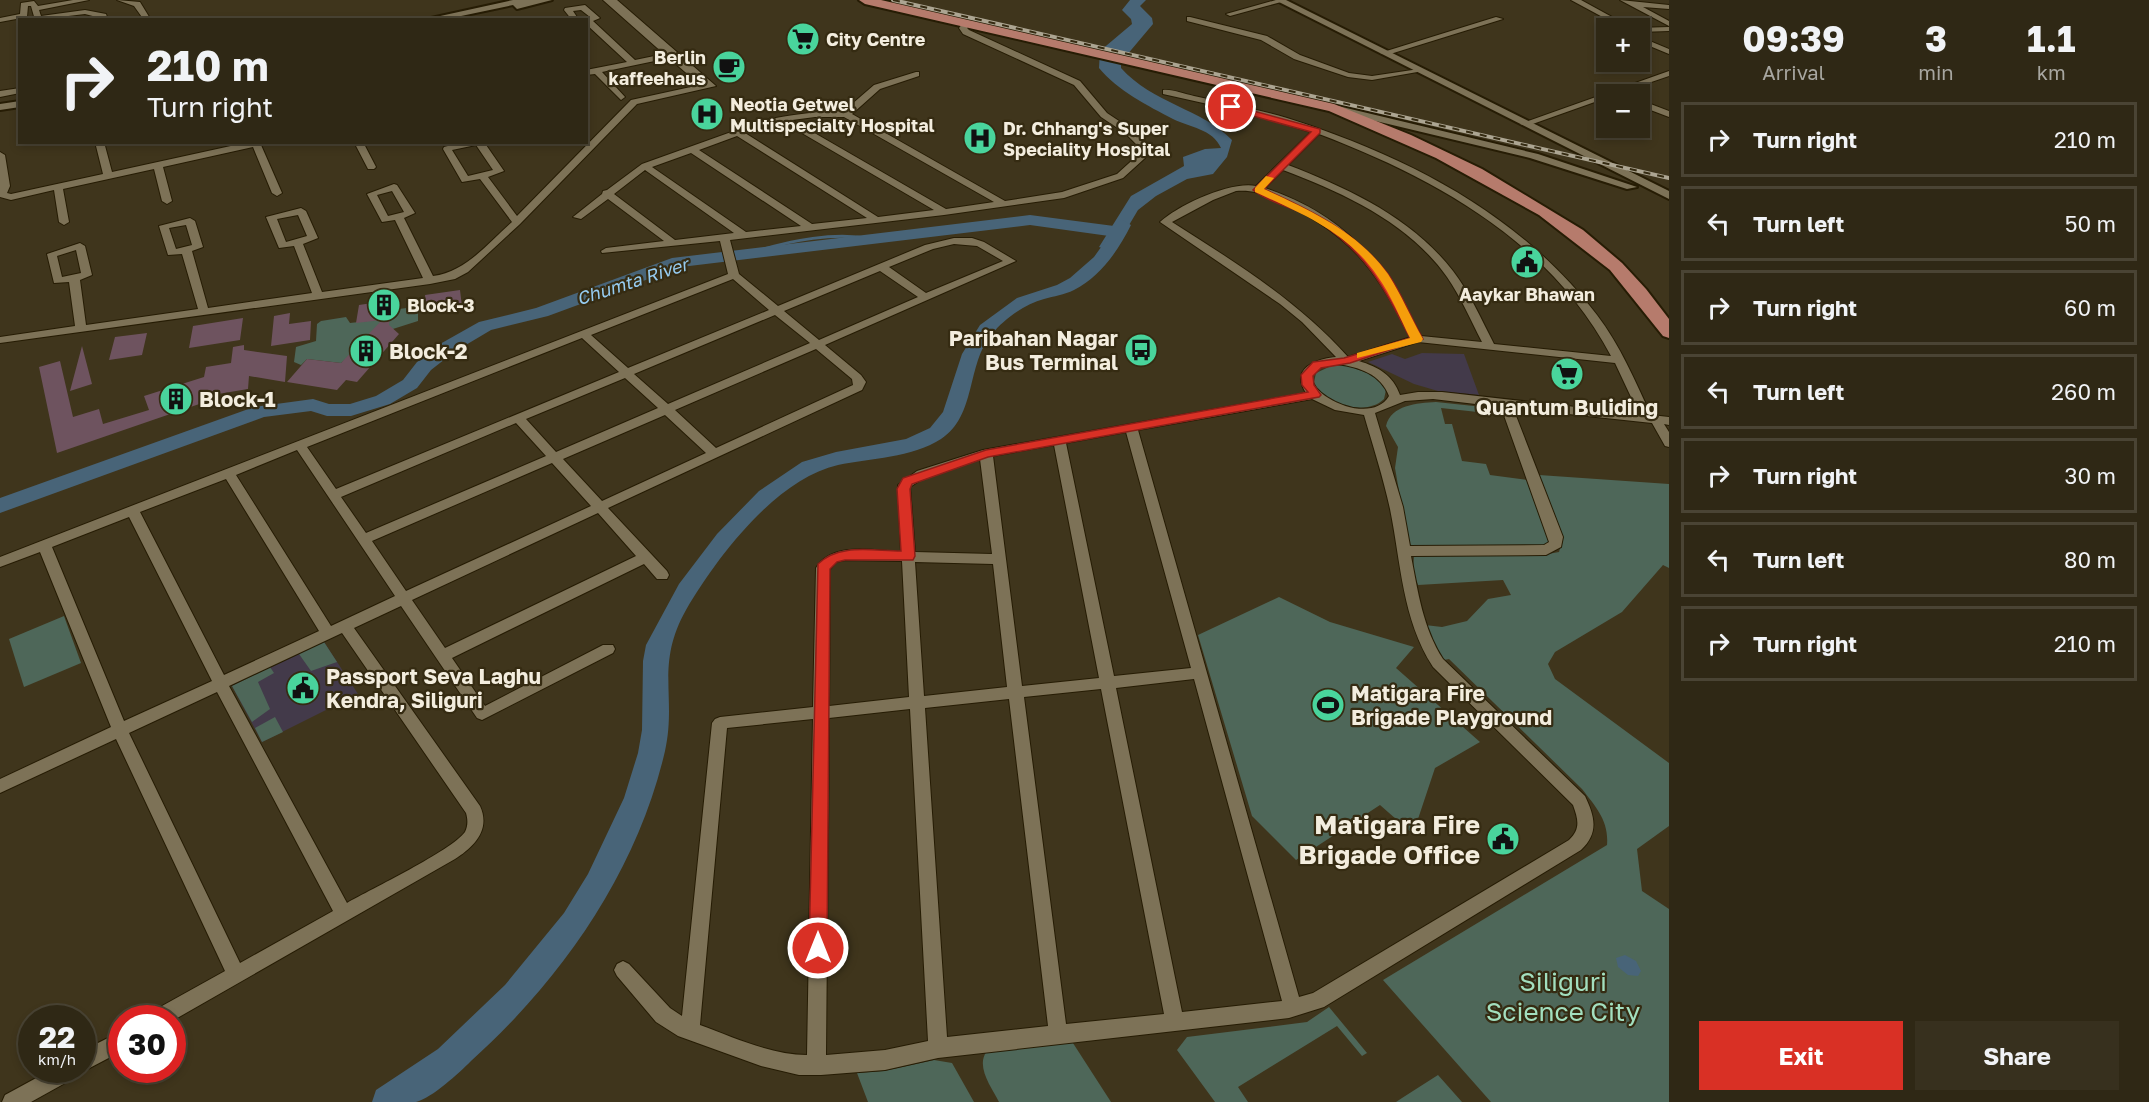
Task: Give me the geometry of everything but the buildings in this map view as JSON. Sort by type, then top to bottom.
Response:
[{"type":"highway","points":[[865,0],[1334,108],[1409,140],[1487,178],[1539,209],[1608,258],[1636,288],[1669,332]]},
{"type":"street","points":[[35,9],[85,0]]},
{"type":"street","points":[[121,0],[137,4],[147,18]]},
{"type":"street","points":[[436,18],[526,0]]},
{"type":"street","points":[[459,18],[548,0]]},
{"type":"street","points":[[0,340],[430,281],[460,273],[517,222],[634,102],[712,86],[607,0]]},
{"type":"street","points":[[613,0],[673,55]]},
{"type":"street","points":[[1230,14],[1280,0],[1669,198]]},
{"type":"street","points":[[1575,0],[1609,18]]},
{"type":"street","points":[[1624,0],[1669,24]]},
{"type":"street","points":[[20,18],[24,15],[24,5],[34,3],[38,18]]},
{"type":"street","points":[[1632,4],[1669,7]]},
{"type":"street","points":[[574,18],[568,10],[582,7],[596,18],[588,20]]},
{"type":"street","points":[[45,18],[85,12],[104,18]]},
{"type":"street","points":[[0,20],[18,18]]},
{"type":"street","points":[[1190,19],[1264,38],[1297,57],[1348,75],[1372,78],[1419,71]]},
{"type":"street","points":[[1384,53],[1499,19]]},
{"type":"street","points":[[588,21],[633,63]]},
{"type":"street","points":[[606,251],[944,212],[1064,195],[1120,176],[1142,156],[1144,147],[1128,131],[1104,115],[1077,82],[966,32],[963,28],[967,24]]},
{"type":"street","points":[[1650,30],[1669,29]]},
{"type":"street","points":[[1650,43],[1669,52]]},
{"type":"street","points":[[588,73],[673,55]]},
{"type":"street","points":[[597,71],[621,97]]},
{"type":"street","points":[[1639,84],[1669,73]]},
{"type":"street","points":[[846,114],[877,87],[916,74]]},
{"type":"street","points":[[0,94],[18,90]]},
{"type":"street","points":[[1166,92],[1274,117],[1317,131],[1420,175],[1477,208],[1512,233],[1572,289],[1596,320],[1669,443]]},
{"type":"street","points":[[0,102],[18,99]]},
{"type":"street","points":[[1524,124],[1596,99]]},
{"type":"street","points":[[0,107],[18,104]]},
{"type":"street","points":[[1650,107],[1669,114]]},
{"type":"street","points":[[1334,108],[1534,156],[1669,198]]},
{"type":"street","points":[[578,216],[645,166],[782,118],[846,114],[1004,204]]},
{"type":"street","points":[[782,118],[944,212]]},
{"type":"street","points":[[1258,190],[1317,131]]},
{"type":"street","points":[[738,133],[877,219]]},
{"type":"street","points":[[100,144],[108,176]]},
{"type":"street","points":[[202,144],[206,155]]},
{"type":"street","points":[[0,155],[5,186],[1,193],[11,197],[256,144]]},
{"type":"street","points":[[260,144],[277,193]]},
{"type":"street","points":[[359,144],[371,166]]},
{"type":"street","points":[[469,144],[447,149],[465,180],[499,171],[479,144]]},
{"type":"street","points":[[692,149],[811,228]]},
{"type":"street","points":[[158,165],[167,201]]},
{"type":"street","points":[[645,166],[742,234]]},
{"type":"street","points":[[1282,166],[1365,203],[1418,240],[1456,284],[1490,347]]},
{"type":"street","points":[[482,175],[517,222]]},
{"type":"street","points":[[58,187],[64,222]]},
{"type":"street","points":[[1417,339],[1384,277],[1362,250],[1319,218],[1258,190],[1232,189],[1165,222],[1283,301],[1330,342],[1346,361],[1367,366],[1385,377],[1434,395],[1657,420]]},
{"type":"street","points":[[606,193],[672,243]]},
{"type":"street","points":[[398,216],[430,281]]},
{"type":"street","points":[[0,786],[858,387],[860,382],[857,377],[777,312],[732,269],[724,236]]},
{"type":"street","points":[[333,495],[883,268],[928,247],[967,240],[980,241],[1011,261],[363,540]]},
{"type":"street","points":[[297,242],[318,296]]},
{"type":"street","points":[[186,249],[204,312]]},
{"type":"street","points":[[883,268],[926,297]]},
{"type":"street","points":[[0,562],[584,334],[732,269]]},
{"type":"street","points":[[74,277],[81,329]]},
{"type":"street","points":[[584,334],[715,454]]},
{"type":"street","points":[[1434,395],[1392,402],[1383,409],[1369,412],[1335,407],[1315,395],[1308,385],[1309,371],[1323,363],[1346,361],[1417,339],[1619,360]]},
{"type":"street","points":[[1385,377],[1394,390],[1392,402]]},
{"type":"street","points":[[938,1048],[904,485],[921,474],[986,454],[1315,395]]},
{"type":"street","points":[[1403,551],[1546,550],[1556,544],[1556,537],[1506,404]]},
{"type":"street","points":[[623,970],[663,1015],[690,1032],[760,1056],[799,1065],[885,1060],[938,1048],[1293,1008],[1326,996],[1585,838],[1587,830],[1582,806],[1568,788],[1432,654],[1420,633],[1395,507],[1369,412]]},
{"type":"street","points":[[518,418],[662,575]]},
{"type":"street","points":[[1131,427],[1293,1008]]},
{"type":"street","points":[[1059,440],[1175,1021]]},
{"type":"street","points":[[299,444],[482,714],[608,649]]},
{"type":"street","points":[[986,454],[1058,1034]]},
{"type":"street","points":[[228,472],[328,634]]},
{"type":"street","points":[[132,510],[220,684],[343,913]]},
{"type":"street","points":[[44,545],[120,730],[236,975]]},
{"type":"street","points":[[816,1065],[823,568],[832,558],[845,555],[999,559]]},
{"type":"street","points":[[443,656],[645,556]]},
{"type":"street","points":[[183,1005],[460,847],[472,835],[477,819],[345,626]]},
{"type":"street","points":[[690,1032],[720,723],[1200,673]]},
{"type":"street","points":[[12,1102],[46,1083]]},
{"type":"shaded area","points":[[1422,353],[1464,354],[1479,395],[1438,391],[1414,384],[1368,362],[1392,354],[1405,359]]},
{"type":"shaded area","points":[[324,642],[358,694],[262,742],[232,686]]},
{"type":"green space","points":[[418,308],[418,321],[374,335],[341,363],[307,359],[301,365],[294,362],[296,347],[316,341],[317,324],[321,321],[346,317],[350,323],[394,318],[399,309]]},
{"type":"green space","points":[[1346,365],[1375,376],[1386,390],[1384,399],[1367,407],[1356,408],[1326,397],[1314,382],[1316,373],[1331,366]]},
{"type":"green space","points":[[1436,402],[1502,409],[1505,415],[1441,408],[1445,424],[1452,424],[1462,461],[1486,464],[1490,475],[1527,480],[1550,539],[1548,543],[1543,546],[1416,548],[1408,543],[1395,468],[1398,447],[1386,426],[1389,419],[1399,409],[1413,404]]},
{"type":"green space","name":"Siliguri Science City","points":[[1539,475],[1669,484],[1669,568],[1663,565],[1622,612],[1555,652],[1548,664],[1555,679],[1669,763],[1669,826],[1637,849],[1642,891],[1669,909],[1669,1102],[1491,1102],[1383,980],[1607,845],[1604,821],[1582,789],[1449,659],[1444,660],[1433,645],[1425,625],[1442,627],[1467,621],[1488,599],[1511,595],[1503,580],[1418,585],[1413,573],[1414,555],[1559,552],[1562,541]]},
{"type":"green space","name":"Matigara Fire Brigade Playground","points":[[1279,597],[1330,622],[1414,647],[1396,668],[1480,742],[1435,768],[1413,834],[1380,805],[1296,860],[1252,816],[1198,635]]},
{"type":"green space","points":[[64,616],[81,663],[24,687],[9,639]]},
{"type":"green space","points":[[324,642],[337,662],[311,671],[299,654]]},
{"type":"green space","points":[[270,667],[274,673],[258,682],[270,709],[252,722],[232,686]]},
{"type":"green space","points":[[275,717],[283,732],[262,742],[255,728]]},
{"type":"green space","points":[[1329,1007],[1367,1053],[1362,1056],[1337,1026],[1238,1087],[1248,1102],[1215,1102],[1177,1050],[1187,1037],[1307,1022]]},
{"type":"green space","points":[[1071,1040],[1111,1102],[999,1102],[984,1070],[983,1063],[987,1051]]},
{"type":"green space","points":[[934,1060],[952,1063],[974,1102],[868,1102],[857,1073],[884,1071]]},
{"type":"green space","points":[[1438,1075],[1462,1102],[1396,1102],[1402,1098]]},
{"type":"water","points":[[1130,0],[1146,0],[1140,6],[1152,18],[1153,24],[1121,62],[1121,68],[1147,90],[1220,129],[1232,140],[1227,157],[1213,174],[1187,179],[1156,196],[1138,210],[1113,252],[1099,247],[1131,196],[1184,166],[1183,157],[1205,149],[1221,148],[1207,133],[1173,119],[1133,97],[1099,68],[1100,51],[1132,24],[1131,19],[1122,10]]},
{"type":"water","points":[[1625,955],[1636,961],[1641,971],[1638,976],[1628,975],[1618,967],[1616,958]]},
{"type":"waterway","name":"Chumta River","points":[[0,506],[261,411],[313,405],[327,410],[351,410],[383,400],[410,384],[424,366],[447,348],[485,326],[542,312],[678,262],[1030,220],[1119,232]]},
{"type":"waterway","points":[[388,1102],[449,1060],[516,996],[574,923],[599,883],[620,841],[651,753],[655,730],[654,672],[659,645],[675,608],[725,539],[767,496],[784,482],[810,467],[836,458],[906,445],[937,433],[953,412],[971,354],[977,340],[986,329],[1023,301],[1063,289],[1076,282],[1107,252],[1123,225]]},
{"type":"waterway","points":[[755,252],[813,238],[843,236],[872,239]]},
{"type":"railway","points":[[893,0],[1669,178]]},
{"type":"slow traffic","points":[[1270,178],[1258,190],[1292,203],[1319,218],[1353,242],[1370,259],[1384,277],[1417,339],[1361,355]]},
{"type":"place","name":"City Centre","points":[[803,39]]},
{"type":"place","name":"Berlin kaffeehaus","points":[[729,67]]},
{"type":"place","name":"Neotia Getwel Multispecialty Hospital","points":[[707,114]]},
{"type":"place","name":"Dr. Chhang's Super Speciality Hospital","points":[[980,138]]},
{"type":"place","name":"Aaykar Bhawan","points":[[1527,262]]},
{"type":"place","name":"Block-3","points":[[384,305]]},
{"type":"place","name":"Paribahan Nagar Bus Terminal","points":[[1141,350]]},
{"type":"place","name":"Block-2","points":[[366,351]]},
{"type":"place","name":"Quantum Buliding","points":[[1567,374]]},
{"type":"place","name":"Block-1","points":[[176,399]]},
{"type":"place","name":"Passport Seva Laghu Kendra, Siliguri","points":[[303,688]]},
{"type":"place","name":"Matigara Fire Brigade Playground","points":[[1328,705]]},
{"type":"place","name":"Matigara Fire Brigade Office","points":[[1503,839]]},
{"type":"route","points":[[818,948],[823,568],[832,558],[845,555],[908,556],[903,489],[907,481],[921,474],[986,454],[1293,397],[1315,395],[1308,385],[1307,375],[1317,365],[1330,361],[1346,361],[1384,347],[1417,339],[1384,277],[1362,250],[1319,218],[1292,203],[1258,190],[1317,131],[1274,117],[1231,107]]}]
